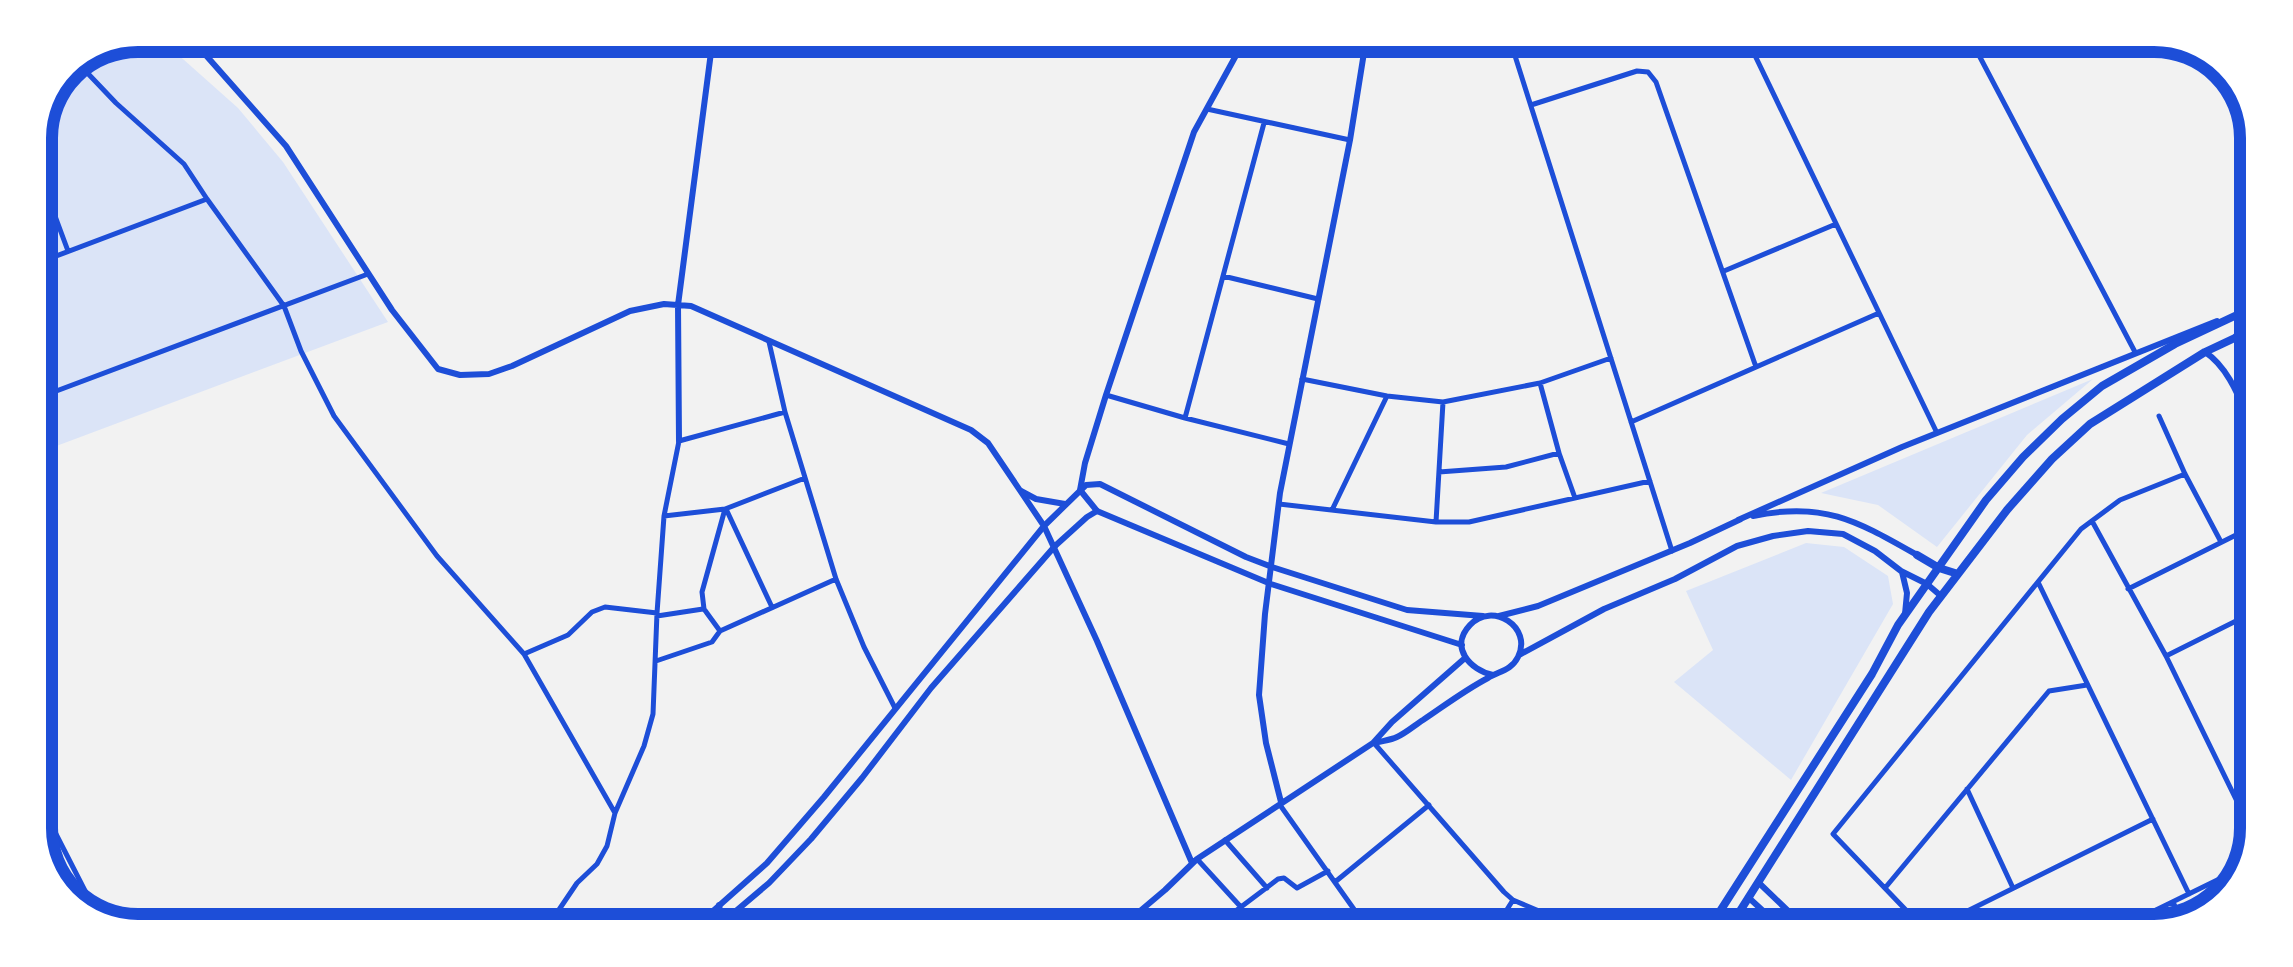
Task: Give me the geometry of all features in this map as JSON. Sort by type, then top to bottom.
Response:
[{"type":"main road","points":[[203,52],[286,146],[392,310],[438,369],[460,375],[489,374],[630,311],[664,304],[691,306],[971,430],[988,444],[1055,546],[1194,861]]},
{"type":"main road","points":[[679,441],[678,305],[711,52]]},
{"type":"main road","points":[[1239,52],[1194,132],[1106,395],[1080,490],[1097,511],[1270,584],[1462,645]]},
{"type":"main road","points":[[1280,802],[1259,695],[1265,614],[1289,444],[1364,52]]},
{"type":"main road","points":[[712,914],[767,863],[1044,526],[1086,484],[1100,484],[1246,557],[1408,610],[1498,616],[1538,606],[1937,433],[2240,312]]},
{"type":"main road","points":[[1898,625],[1986,500],[2062,419],[2102,386],[2175,344],[2240,314]]},
{"type":"main road","points":[[1738,914],[1941,596],[2018,498],[2090,424],[2240,334]]},
{"type":"main road","points":[[2236,336],[2240,350]]},
{"type":"main road","points":[[2206,352],[2216,359],[2240,403]]},
{"type":"main road","points":[[1022,491],[1036,499],[1066,504]]},
{"type":"main road","points":[[1738,520],[1802,510],[1834,515],[1863,524],[1939,568],[1958,574]]},
{"type":"main road","points":[[734,914],[811,839],[931,688],[1055,546],[1097,511]]},
{"type":"main road","points":[[1374,743],[1396,738],[1493,674],[1508,670],[1520,656],[1604,609],[1738,546],[1774,536],[1808,531],[1843,534],[1941,596]]},
{"type":"main road","points":[[1718,914],[1872,674],[1905,614],[1907,594],[1901,571]]},
{"type":"main road","points":[[1483,616],[1465,631],[1462,645],[1465,658],[1480,672],[1493,674]]},
{"type":"main road","points":[[1498,616],[1515,626],[1521,639],[1520,656]]},
{"type":"main road","points":[[1141,914],[1194,861],[1374,743],[1392,722],[1465,658]]},
{"type":"main road","points":[[1758,882],[1791,914]]},
{"type":"main road","points":[[1748,898],[1766,914]]},
{"type":"main road","points":[[719,906],[720,914]]},
{"type":"street","points":[[1353,52],[1363,56]]},
{"type":"street","points":[[1514,52],[1672,550]]},
{"type":"street","points":[[1753,52],[1937,433]]},
{"type":"street","points":[[1977,52],[2135,352]]},
{"type":"street","points":[[86,71],[184,164],[284,306],[301,352],[334,416],[437,556],[524,654],[615,813]]},
{"type":"street","points":[[1531,105],[1638,71],[1648,72],[1656,82],[1756,367]]},
{"type":"street","points":[[1206,109],[1350,140]]},
{"type":"street","points":[[1185,418],[1264,124]]},
{"type":"street","points":[[53,257],[207,199]]},
{"type":"street","points":[[53,211],[68,251]]},
{"type":"street","points":[[1722,271],[1836,224]]},
{"type":"street","points":[[53,391],[368,274]]},
{"type":"street","points":[[1222,276],[1318,299]]},
{"type":"street","points":[[1631,422],[1879,313]]},
{"type":"street","points":[[769,342],[785,412],[836,579],[864,647],[896,708]]},
{"type":"street","points":[[1301,379],[1387,396],[1443,402],[1540,382],[1611,358]]},
{"type":"street","points":[[1540,382],[1574,498]]},
{"type":"street","points":[[1106,395],[1289,444]]},
{"type":"street","points":[[1332,510],[1387,396]]},
{"type":"street","points":[[1436,522],[1443,402]]},
{"type":"street","points":[[556,914],[608,846],[615,813],[644,746],[653,714],[664,516],[679,441],[785,412]]},
{"type":"street","points":[[2159,416],[2221,542]]},
{"type":"street","points":[[1439,472],[1506,467],[1558,453]]},
{"type":"street","points":[[1909,914],[1834,834],[2082,529],[2120,500],[2185,474]]},
{"type":"street","points":[[664,516],[725,509],[805,478]]},
{"type":"street","points":[[1279,504],[1436,522],[1469,522],[1650,481]]},
{"type":"street","points":[[725,509],[772,606]]},
{"type":"street","points":[[720,631],[704,608],[702,592],[725,509]]},
{"type":"street","points":[[2092,521],[2166,656],[2240,807]]},
{"type":"street","points":[[2128,589],[2240,533]]},
{"type":"street","points":[[656,662],[712,642],[720,631],[836,579]]},
{"type":"street","points":[[2038,582],[2189,894]]},
{"type":"street","points":[[524,654],[568,635],[592,612],[605,607],[657,614],[704,608]]},
{"type":"street","points":[[2166,656],[2238,620],[2240,624]]},
{"type":"street","points":[[1884,888],[2049,691],[2087,685]]},
{"type":"street","points":[[1374,743],[1513,900],[1546,914]]},
{"type":"street","points":[[1967,788],[2013,888]]},
{"type":"street","points":[[1280,802],[1357,914]]},
{"type":"street","points":[[1334,882],[1429,804]]},
{"type":"street","points":[[1960,914],[2152,819]]},
{"type":"street","points":[[53,828],[89,899]]},
{"type":"street","points":[[1226,840],[1267,888]]},
{"type":"street","points":[[1194,861],[1248,914]]},
{"type":"street","points":[[1232,914],[1282,878],[1300,887],[1328,871]]},
{"type":"street","points":[[2148,914],[2225,876]]},
{"type":"street","points":[[1504,914],[1513,900]]},
{"type":"street","points":[[2173,902],[2178,912]]},
{"type":"street","points":[[1346,914],[1354,910]]},
{"type":"shaded area","points":[[139,52],[175,52],[238,108],[283,162],[388,322],[53,447],[53,133],[67,91],[91,67],[106,59]]},
{"type":"shaded area","points":[[2093,379],[2027,435],[1937,547],[1878,505],[1821,493]]},
{"type":"shaded area","points":[[1806,543],[1844,547],[1888,576],[1893,604],[1791,780],[1674,682],[1713,650],[1686,591]]}]
